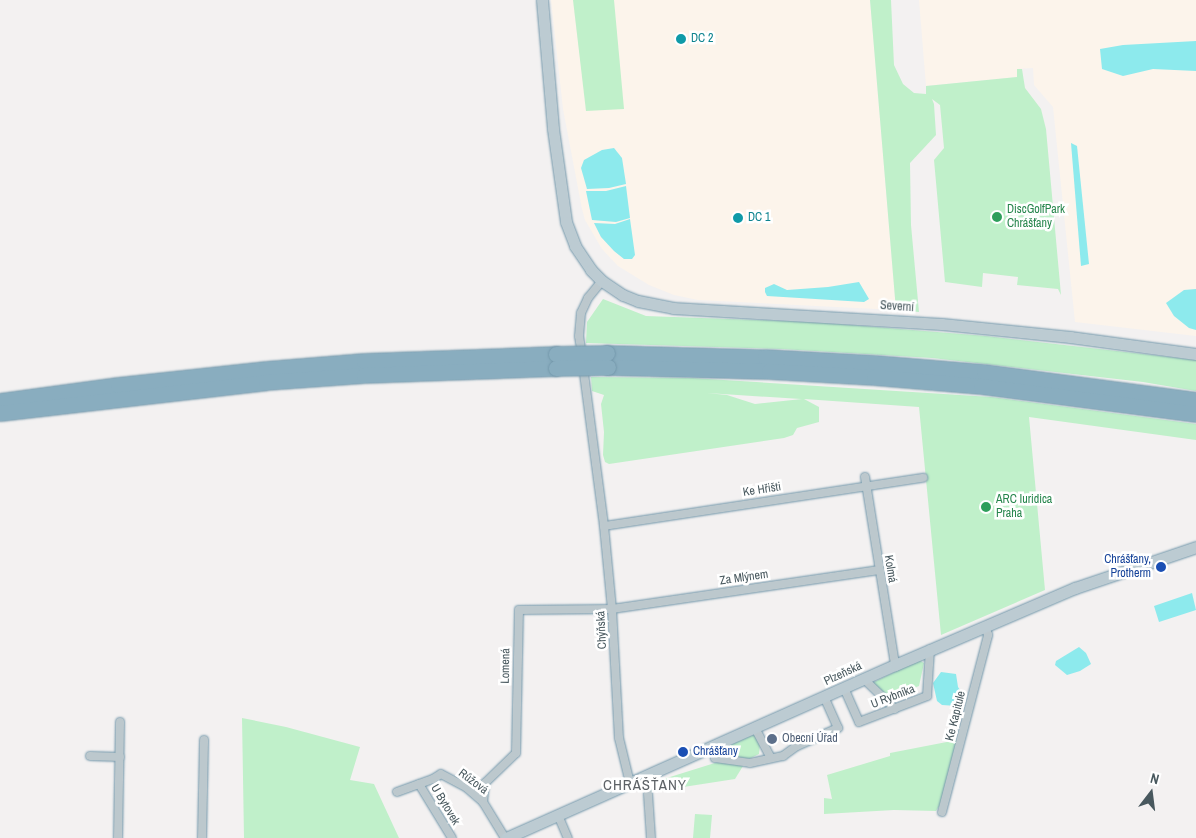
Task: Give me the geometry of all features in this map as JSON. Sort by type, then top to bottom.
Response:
[{"type":"highway","points":[[0,401],[118,384],[364,361],[556,361],[765,357],[984,372],[1196,400]]},
{"type":"highway","points":[[608,360],[874,377],[981,386],[1196,414]]},
{"type":"highway","points":[[0,413],[266,382],[556,361]]},
{"type":"street","name":"Severní","points":[[542,0],[553,129],[566,222],[575,246],[602,281],[623,295],[638,301],[672,308],[942,324],[1070,337],[1196,354]]},
{"type":"street","name":"Chýňská","points":[[602,281],[584,306],[579,336],[604,526],[612,609],[619,738],[630,783]]},
{"type":"street","name":"Kolmá","points":[[865,477],[895,665]]},
{"type":"street","name":"Ke Hřišti","points":[[604,526],[923,478]]},
{"type":"street","name":"Plzeňská","points":[[506,838],[714,747],[930,649],[1075,588],[1196,547]]},
{"type":"street","name":"Za Mlýnem","points":[[612,609],[879,570]]},
{"type":"street","name":"Lomená","points":[[483,802],[485,783],[516,754],[519,610],[612,609]]},
{"type":"street","name":"Ke Kapitule","points":[[942,812],[988,635],[985,626]]},
{"type":"street","name":"U Rybníka","points":[[844,688],[859,722],[927,696],[930,649]]},
{"type":"street","points":[[864,679],[895,709]]},
{"type":"street","points":[[714,747],[715,758],[750,763],[783,756],[797,746],[838,728],[824,697]]},
{"type":"street","points":[[118,838],[120,722]]},
{"type":"street","points":[[755,728],[771,758]]},
{"type":"street","points":[[202,838],[204,740]]},
{"type":"street","points":[[90,756],[120,757]]},
{"type":"street","name":"Růžová","points":[[419,784],[441,774],[467,788],[483,802],[506,838]]},
{"type":"street","points":[[397,792],[419,784]]},
{"type":"street","name":"U Bytovek","points":[[419,784],[452,838]]},
{"type":"street","points":[[648,794],[651,838]]},
{"type":"street","points":[[558,815],[568,838]]},
{"type":"shaded area","points":[[551,0],[870,0],[896,310],[698,300],[674,295],[649,285],[618,266],[602,249],[585,220],[582,209],[563,109]]},
{"type":"shaded area","points":[[919,0],[1196,0],[1196,336],[1075,322],[1053,107],[1034,85],[1033,68],[1017,69],[1017,77],[926,86]]},
{"type":"green space","points":[[573,0],[614,0],[624,109],[586,111]]},
{"type":"green space","name":"DiscGolfPark Chrášťany","points":[[870,0],[891,0],[894,65],[903,84],[914,93],[926,94],[926,86],[1017,77],[1017,69],[1022,69],[1025,88],[1041,109],[1046,129],[1061,295],[1058,289],[1017,285],[1018,277],[983,273],[982,287],[945,282],[934,160],[944,148],[940,105],[932,99],[936,135],[910,163],[911,225],[919,312],[896,310]]},
{"type":"green space","points":[[603,299],[646,316],[815,322],[986,336],[1196,360],[1196,391],[1143,382],[932,358],[781,349],[586,343],[587,322]]},
{"type":"green space","points":[[591,377],[692,378],[991,397],[1196,424],[1196,440],[1029,417],[1045,590],[941,635],[919,407],[804,399],[819,407],[819,422],[797,428],[793,435],[784,438],[609,464],[605,462],[603,455],[604,432],[601,404],[604,395],[592,391]],"holes":[[[707,393],[802,399],[755,404],[727,395]]]},
{"type":"green space","points":[[919,660],[924,663],[919,686],[889,698],[872,683]]},
{"type":"green space","points":[[242,718],[286,727],[360,747],[350,780],[374,784],[399,838],[244,838]]},
{"type":"green space","points":[[755,734],[760,744],[759,754],[747,760],[723,758],[718,750]]},
{"type":"green space","points":[[957,740],[940,805],[936,811],[894,810],[824,814],[824,798],[832,799],[827,775],[890,756],[890,753]]},
{"type":"green space","points":[[718,762],[743,766],[735,779],[651,792],[654,782]]},
{"type":"green space","points":[[695,814],[712,815],[710,838],[693,838]]},
{"type":"water","points":[[1196,41],[1196,71],[1153,69],[1123,76],[1102,69],[1100,49],[1123,45]]},
{"type":"water","points":[[1071,143],[1077,146],[1089,264],[1081,266]]},
{"type":"water","points":[[614,148],[622,158],[626,184],[609,188],[587,189],[581,168],[584,160],[602,150]]},
{"type":"water","points":[[626,186],[630,218],[616,222],[592,220],[586,191],[606,191]]},
{"type":"water","points":[[630,219],[635,255],[632,259],[624,259],[601,237],[594,223],[615,224]]},
{"type":"water","points":[[859,282],[869,299],[864,302],[767,296],[765,292],[765,288],[774,284],[787,290],[828,287]]},
{"type":"water","points":[[1196,289],[1196,330],[1189,328],[1174,316],[1166,303],[1184,290]]},
{"type":"water","points":[[1192,593],[1196,610],[1159,622],[1154,606]]},
{"type":"water","points":[[1079,647],[1086,653],[1091,664],[1080,671],[1067,675],[1055,665],[1056,661]]},
{"type":"water","points":[[941,672],[956,674],[958,687],[965,697],[957,706],[942,705],[937,701],[933,683]]},
{"type":"place","name":"DC 2","points":[[681,39]]},
{"type":"place","name":"DiscGolfPark Chrášťany","points":[[997,217]]},
{"type":"place","name":"DC 1","points":[[738,218]]},
{"type":"place","name":"ARC Iuridica Praha","points":[[986,507]]},
{"type":"place","name":"Chrášťany, Protherm","points":[[1161,567]]},
{"type":"place","name":"Obecní Úřad","points":[[772,739]]},
{"type":"place","name":"Chrášťany","points":[[683,752]]},
{"type":"district","name":"CHRÁŠŤANY","points":[[645,785]]}]
